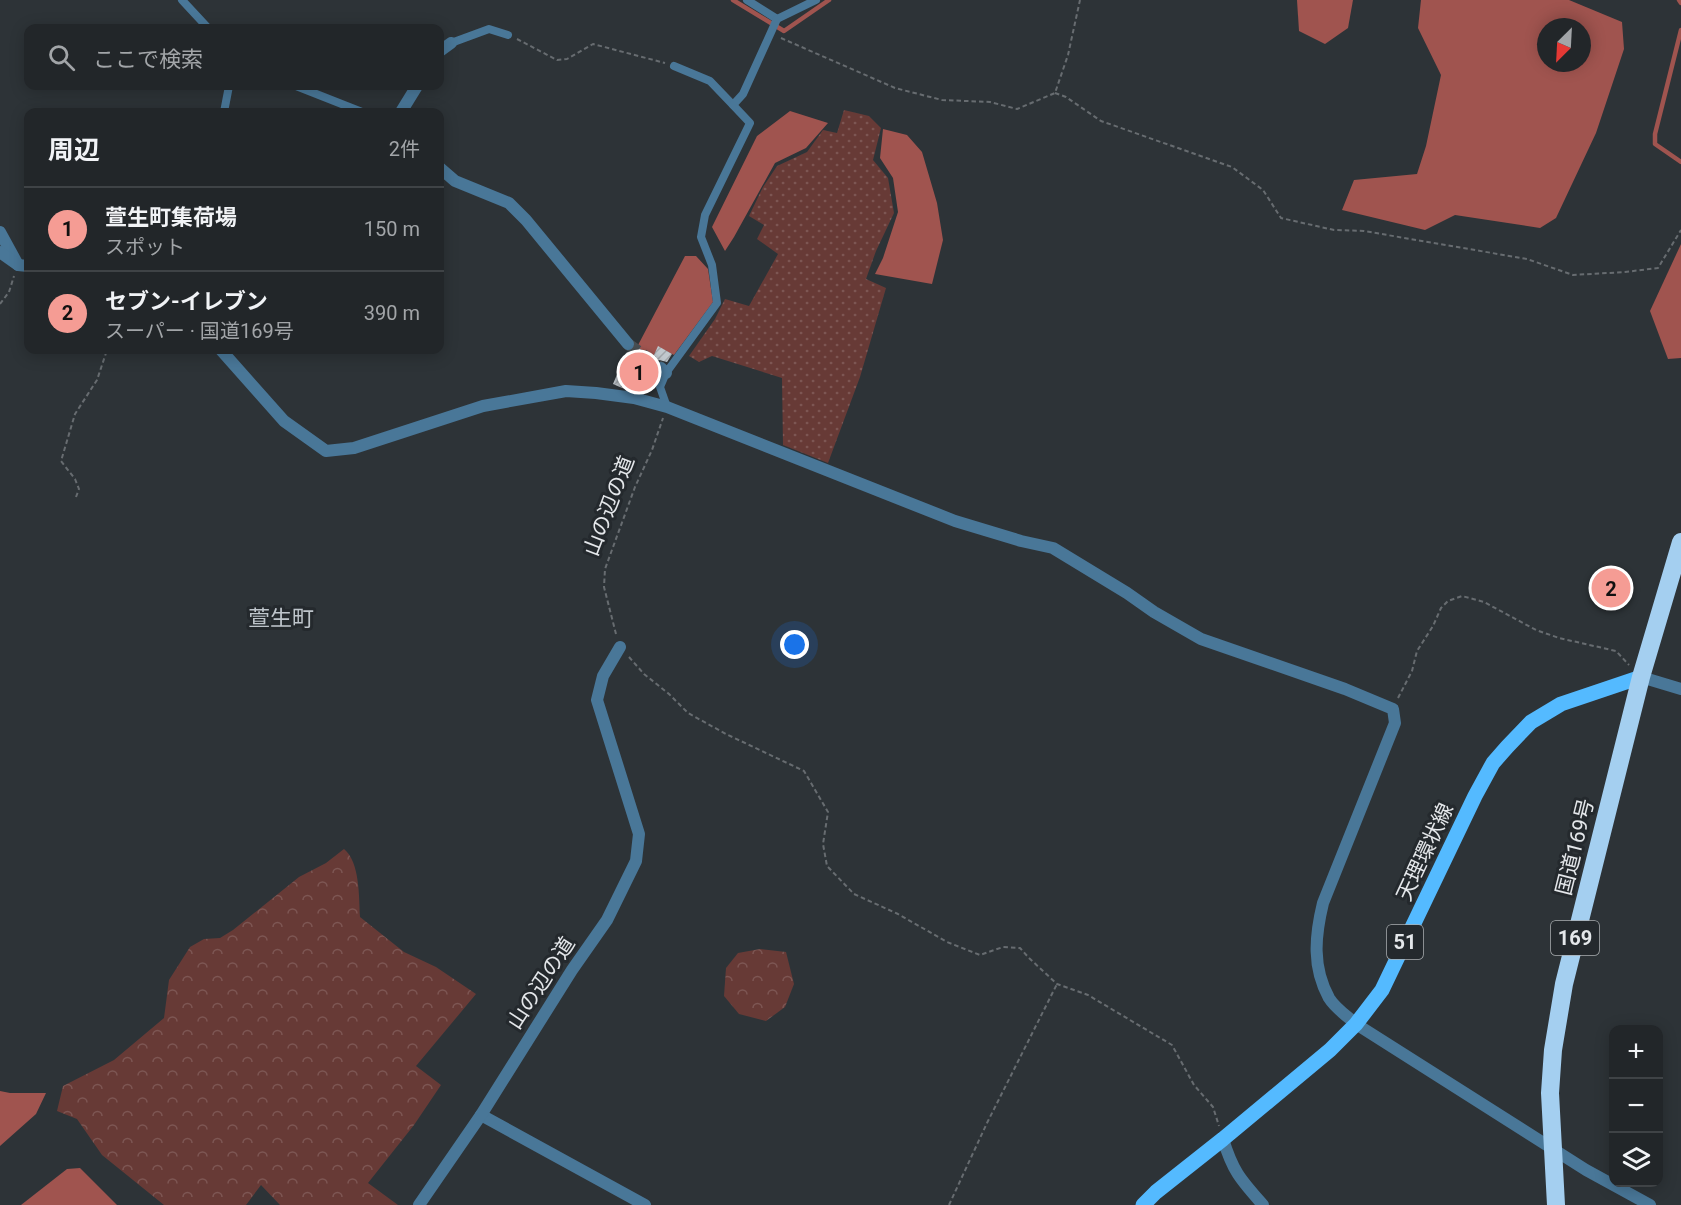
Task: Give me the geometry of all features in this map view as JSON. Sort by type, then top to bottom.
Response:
[{"type":"highway","name":"国道169号","points":[[1556,1205],[1550,1093],[1553,1050],[1564,984],[1641,677],[1681,542]]},
{"type":"main road","name":"天理環状線","points":[[1143,1205],[1330,1050],[1356,1024],[1382,990],[1493,763],[1531,722],[1561,704],[1641,677]]},
{"type":"street","points":[[444,48],[451,43]]},
{"type":"street","points":[[403,108],[414,90]]},
{"type":"street","points":[[444,171],[455,181],[509,203],[526,220],[628,344]]},
{"type":"street","points":[[0,232],[23,265]]},
{"type":"street","points":[[0,252],[23,265]]},
{"type":"street","points":[[224,354],[284,422],[326,451],[354,448],[483,405],[566,391],[634,398],[667,407],[955,521],[1053,548],[1201,639],[1345,689],[1393,709],[1395,723],[1323,903],[1316,931],[1316,956],[1320,975],[1330,1000],[1356,1024],[1586,1170],[1650,1205]]},
{"type":"street","name":"山の辺の道","points":[[419,1205],[607,920],[636,861],[639,834],[597,700],[603,676],[620,647]]},
{"type":"street","points":[[1641,677],[1681,689]]},
{"type":"street","points":[[481,1114],[645,1205]]},
{"type":"street","points":[[1223,1139],[1238,1178],[1263,1205]]},
{"type":"lane","points":[[182,0],[203,24]]},
{"type":"lane","points":[[747,0],[777,19]]},
{"type":"lane","points":[[733,105],[743,94],[777,19],[816,0]]},
{"type":"lane","points":[[451,43],[489,29],[508,35]]},
{"type":"lane","points":[[667,407],[660,387],[663,370],[717,303],[712,265],[701,237],[705,215],[750,123],[710,81],[674,66]]},
{"type":"lane","points":[[225,108],[228,90]]},
{"type":"lane","points":[[306,90],[352,108]]},
{"type":"path","points":[[1054,93],[1068,55],[1080,0]]},
{"type":"path","points":[[770,33],[885,84],[942,100],[990,102],[1017,109],[1054,93],[1066,97],[1101,121],[1232,167],[1263,190],[1281,218],[1334,230],[1364,231],[1527,259],[1573,275],[1658,268],[1681,230]]},
{"type":"path","points":[[508,35],[557,60],[567,59],[593,44],[674,66]]},
{"type":"path","points":[[0,304],[23,265]]},
{"type":"path","points":[[76,496],[79,489],[75,479],[61,461],[75,414],[97,380],[106,354]]},
{"type":"path","name":"山の辺の道","points":[[620,647],[604,587],[605,569],[634,487],[652,450],[667,407]]},
{"type":"path","points":[[1393,709],[1412,671],[1417,651],[1441,608],[1448,601],[1462,596],[1484,602],[1536,630],[1559,638],[1616,651],[1641,677]]},
{"type":"path","points":[[620,647],[644,674],[688,713],[804,771],[828,812],[822,844],[827,866],[854,894],[898,914],[947,942],[980,955],[1003,947],[1020,948],[1057,984],[1088,995],[1172,1046],[1194,1085],[1213,1107],[1223,1139]]},
{"type":"path","points":[[949,1205],[987,1123],[1057,984]]},
{"type":"green space","points":[[844,110],[869,116],[881,128],[873,160],[888,178],[894,213],[866,279],[886,288],[860,377],[828,463],[783,445],[782,378],[712,356],[699,362],[689,356],[715,319],[725,299],[749,306],[778,254],[757,239],[764,225],[749,216],[763,187],[777,166],[807,152],[823,130],[837,133]]},
{"type":"green space","points":[[344,849],[356,871],[360,917],[404,952],[436,967],[476,994],[416,1066],[441,1085],[414,1125],[368,1183],[398,1205],[280,1205],[261,1185],[246,1205],[164,1205],[102,1155],[77,1119],[57,1111],[63,1086],[114,1060],[164,1018],[169,980],[190,947],[204,939],[220,938],[233,930],[299,877],[326,863]]},
{"type":"green space","points":[[760,949],[786,952],[794,984],[785,1007],[766,1021],[739,1014],[724,996],[726,968],[738,953]]},
{"type":"shaded area","points":[[1297,0],[1353,0],[1348,28],[1325,44],[1299,31]]},
{"type":"shaded area","points":[[1421,0],[1569,0],[1622,22],[1624,49],[1596,133],[1556,218],[1540,228],[1455,215],[1425,230],[1342,210],[1354,180],[1417,174],[1426,146],[1441,75],[1418,28]]},
{"type":"shaded area","points":[[790,111],[828,123],[806,148],[775,163],[725,251],[712,227],[757,136]]},
{"type":"shaded area","points":[[883,129],[907,135],[922,152],[937,203],[943,240],[932,284],[875,274],[883,258],[898,212],[893,178],[880,158]]},
{"type":"shaded area","points":[[1681,244],[1681,358],[1668,359],[1650,311]]},
{"type":"shaded area","points":[[685,256],[696,256],[708,269],[713,302],[674,355],[658,347],[653,357],[637,347]]},
{"type":"shaded area","points":[[0,1091],[46,1093],[36,1114],[0,1146]]},
{"type":"shaded area","points":[[80,1168],[117,1205],[21,1205],[67,1169]]},
{"type":"building","points":[[658,346],[672,354],[667,362],[659,360],[655,363],[653,370],[656,375],[649,387],[642,384],[640,391],[613,384],[626,353],[637,347],[653,357]]},
{"type":"waterway","points":[[733,0],[784,31],[829,0]]},
{"type":"waterway","points":[[1681,30],[1655,134],[1655,144],[1681,162]]},
{"type":"tunnel","points":[[628,344],[661,368]]},
{"type":"place","name":"萱生町集荷場","points":[[639,372]]},
{"type":"place","name":"セブン-イレブン","points":[[1611,588]]},
{"type":"district","name":"萱生町","points":[[281,618]]}]
